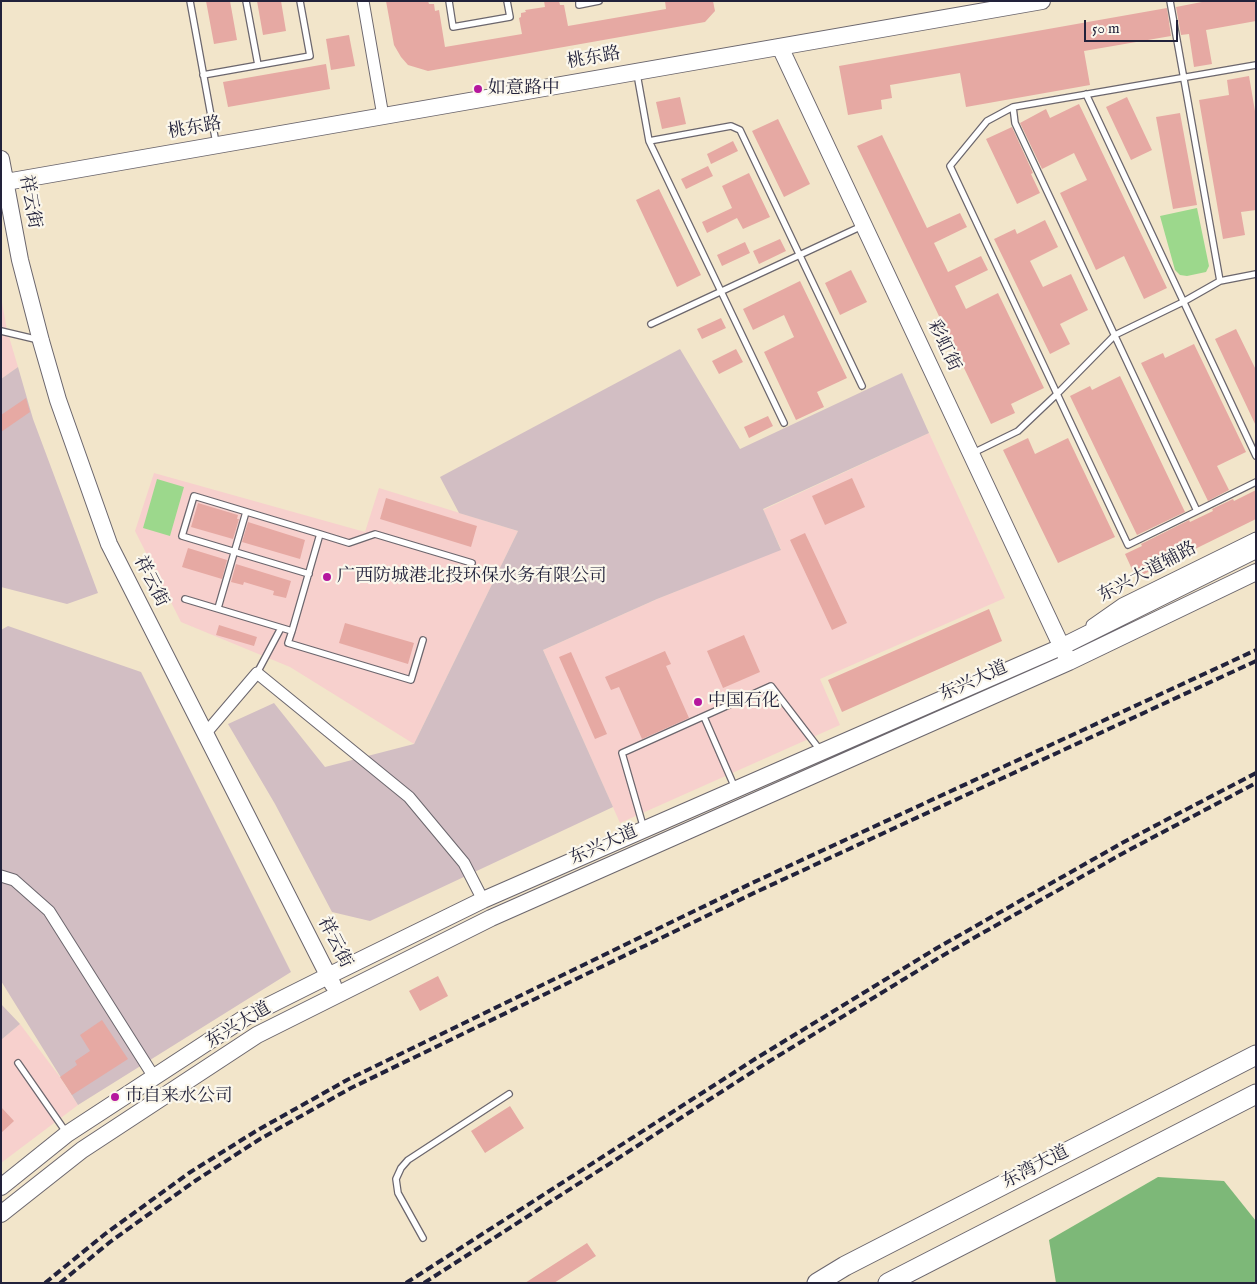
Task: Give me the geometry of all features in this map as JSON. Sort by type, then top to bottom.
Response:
[{"type":"main road","name":"桃东路","points":[[3,185],[383,116],[1042,1]]},
{"type":"main road","name":"彩虹街","points":[[780,47],[1069,662]]},
{"type":"main road","name":"祥云街","points":[[1,158],[3,185],[41,341],[58,400],[109,544],[338,995]]},
{"type":"main road","name":"东兴大道","points":[[1,1187],[67,1134],[246,1017],[483,900],[1062,647],[1199,578],[1255,542]]},
{"type":"main road","name":"东兴大道","points":[[1,1214],[82,1150],[257,1035],[491,918],[1069,662],[1256,572]]},
{"type":"main road","name":"东湾大道","points":[[817,1283],[845,1266],[1256,1055]]},
{"type":"main road","name":"东湾大道","points":[[888,1283],[1256,1094]]},
{"type":"street","points":[[363,1],[383,116]]},
{"type":"street","name":"东兴大道辅路","points":[[1062,647],[1122,604],[1174,578],[1255,542]]},
{"type":"street","points":[[1174,578],[1199,578]]},
{"type":"street","points":[[205,734],[257,673],[409,797],[464,863],[483,900]]},
{"type":"street","points":[[1,876],[14,880],[49,911],[154,1077]]},
{"type":"lane","points":[[190,1],[216,146]]},
{"type":"lane","points":[[246,1],[258,65]]},
{"type":"lane","points":[[204,75],[310,56],[300,1]]},
{"type":"lane","points":[[449,1],[453,27],[510,17],[507,1]]},
{"type":"lane","points":[[579,1],[579,5],[600,1]]},
{"type":"lane","points":[[1170,1],[1220,281]]},
{"type":"lane","points":[[1256,65],[1013,107],[987,121],[950,166],[1128,545],[1256,482]]},
{"type":"lane","points":[[636,72],[649,141],[784,423]]},
{"type":"lane","points":[[1086,94],[1256,456]]},
{"type":"lane","points":[[1013,107],[1015,123],[1197,511]]},
{"type":"lane","points":[[649,141],[731,126],[740,130],[862,386]]},
{"type":"lane","points":[[651,324],[864,225]]},
{"type":"lane","points":[[971,454],[1018,431],[1115,335],[1183,302],[1220,281],[1256,274]]},
{"type":"lane","points":[[1,332],[41,341]]},
{"type":"lane","points":[[308,574],[182,536],[194,496],[349,543],[375,534],[472,563]]},
{"type":"lane","points":[[218,608],[246,512]]},
{"type":"lane","points":[[320,534],[288,643],[411,680],[423,640]]},
{"type":"lane","points":[[185,599],[292,631]]},
{"type":"lane","points":[[257,673],[281,628]]},
{"type":"lane","points":[[644,830],[622,753],[772,686],[822,752]]},
{"type":"lane","points":[[704,717],[736,789]]},
{"type":"lane","points":[[18,1064],[67,1134]]},
{"type":"lane","points":[[423,1238],[398,1193],[396,1179],[400,1168],[408,1160],[508,1094]]},
{"type":"shaded area","points":[[1,297],[7,330],[18,367],[1,379]]},
{"type":"shaded area","points":[[680,349],[740,449],[902,373],[929,433],[763,509],[781,550],[657,599],[543,650],[613,807],[370,921],[332,912],[275,804],[228,724],[274,703],[325,767],[414,744],[518,531],[459,513],[440,477]]},
{"type":"shaded area","points":[[18,367],[33,419],[98,593],[67,604],[1,587],[1,379]]},
{"type":"shaded area","points":[[929,433],[1005,598],[820,679],[840,725],[620,823],[543,650],[657,599],[781,549],[763,510]]},
{"type":"shaded area","name":"广西防城港北投环保水务有限公司","points":[[154,473],[365,532],[379,488],[518,531],[414,744],[290,667],[181,622],[135,531]]},
{"type":"shaded area","points":[[8,626],[141,672],[291,972],[78,1105],[1,981],[1,630]]},
{"type":"shaded area","points":[[1,1004],[20,1024],[1,1040]]},
{"type":"shaded area","points":[[20,1024],[60,1077],[78,1105],[1,1163],[1,1040]]},
{"type":"green space","points":[[1197,208],[1209,266],[1206,272],[1187,276],[1180,275],[1175,270],[1160,216]]},
{"type":"green space","points":[[157,479],[184,487],[170,536],[143,528]]},
{"type":"green space","points":[[1158,1177],[1224,1181],[1256,1221],[1256,1283],[1056,1283],[1049,1240]]},
{"type":"building","points":[[206,1],[230,1],[237,40],[214,44]]},
{"type":"building","points":[[257,1],[281,1],[286,31],[263,35]]},
{"type":"building","points":[[386,1],[428,1],[429,4],[434,4],[435,11],[439,10],[445,47],[522,34],[519,18],[521,13],[526,12],[525,10],[545,7],[544,1],[559,1],[560,5],[564,5],[568,26],[666,9],[665,1],[713,1],[715,11],[705,22],[428,71],[408,65],[401,57],[394,45]]},
{"type":"building","points":[[1207,1],[1256,1],[1256,21],[1206,30],[1212,64],[1194,67],[1189,34],[1181,35],[1176,7]]},
{"type":"building","points":[[1167,8],[1171,36],[1084,51],[1090,85],[966,107],[960,73],[890,85],[892,98],[881,100],[882,109],[848,115],[839,66]]},
{"type":"building","points":[[349,35],[355,66],[331,70],[326,39]]},
{"type":"building","points":[[326,64],[330,89],[228,107],[223,82]]},
{"type":"building","points":[[1249,76],[1256,117],[1256,210],[1241,212],[1245,235],[1223,239],[1199,100],[1229,95],[1227,80]]},
{"type":"building","points":[[680,97],[686,124],[662,129],[656,102]]},
{"type":"building","points":[[1127,97],[1152,150],[1131,160],[1106,107]]},
{"type":"building","points":[[1079,104],[1167,288],[1144,299],[1124,256],[1096,270],[1060,193],[1087,180],[1074,153],[1042,169],[1020,123],[1046,109],[1050,118]]},
{"type":"building","points":[[1180,113],[1197,205],[1173,209],[1156,117]]},
{"type":"building","points":[[778,119],[810,184],[784,197],[752,131]]},
{"type":"building","points":[[1012,127],[1040,193],[1017,204],[986,139]]},
{"type":"building","points":[[882,135],[927,228],[960,213],[967,227],[934,243],[948,272],[981,256],[988,270],[955,286],[966,309],[998,293],[1044,388],[1011,404],[1015,413],[991,424],[857,146]]},
{"type":"building","points":[[733,141],[738,151],[711,164],[707,154]]},
{"type":"building","points":[[708,166],[713,176],[686,189],[681,179]]},
{"type":"building","points":[[749,173],[770,217],[743,229],[737,218],[707,233],[702,222],[732,208],[722,186]]},
{"type":"building","points":[[659,189],[701,275],[677,287],[636,200]]},
{"type":"building","points":[[1045,220],[1058,247],[1030,261],[1043,287],[1071,274],[1088,310],[1060,324],[1070,344],[1050,354],[994,239],[1015,229],[1017,234]]},
{"type":"building","points":[[780,239],[786,251],[759,264],[753,251]]},
{"type":"building","points":[[745,242],[750,253],[722,266],[717,255]]},
{"type":"building","points":[[851,270],[867,302],[840,315],[825,283]]},
{"type":"building","points":[[800,281],[847,378],[817,392],[824,407],[796,420],[764,352],[794,337],[784,315],[753,330],[743,309]]},
{"type":"building","points":[[721,318],[726,328],[702,339],[697,329]]},
{"type":"building","points":[[1236,329],[1256,370],[1256,426],[1215,339]]},
{"type":"building","points":[[1194,344],[1246,452],[1217,466],[1229,490],[1208,501],[1141,363],[1163,353],[1165,358]]},
{"type":"building","points":[[736,349],[743,362],[719,374],[712,361]]},
{"type":"building","points":[[1120,376],[1185,512],[1137,535],[1070,396],[1090,386],[1092,390]]},
{"type":"building","points":[[26,398],[30,412],[1,432],[1,415]]},
{"type":"building","points":[[768,416],[773,426],[749,438],[744,427]]},
{"type":"building","points":[[1028,438],[1035,454],[1068,438],[1115,537],[1058,563],[1003,450]]},
{"type":"building","points":[[852,478],[865,507],[825,525],[812,496]]},
{"type":"building","points":[[1256,490],[1256,519],[1136,578],[1125,554],[1189,520],[1190,522],[1213,511],[1212,509]]},
{"type":"building","points":[[386,498],[477,526],[471,547],[380,519]]},
{"type":"building","points":[[198,503],[238,515],[237,519],[239,519],[233,539],[191,527]]},
{"type":"building","points":[[248,522],[305,540],[300,559],[242,542]]},
{"type":"building","points":[[805,533],[847,623],[832,630],[790,540]]},
{"type":"building","points":[[188,548],[227,560],[222,579],[182,567]]},
{"type":"building","points":[[236,564],[291,581],[286,598],[273,595],[274,591],[244,582],[243,585],[231,582]]},
{"type":"building","points":[[989,609],[1002,641],[842,712],[828,680]]},
{"type":"building","points":[[345,623],[414,643],[408,664],[339,643]]},
{"type":"building","points":[[219,625],[257,637],[254,646],[216,635]]},
{"type":"building","points":[[744,635],[760,672],[723,688],[707,651]]},
{"type":"building","points":[[665,651],[671,664],[666,666],[689,718],[642,739],[619,687],[611,690],[605,677]]},
{"type":"building","points":[[571,652],[607,734],[595,739],[559,657]]},
{"type":"building","points":[[438,976],[448,996],[420,1011],[409,991]]},
{"type":"building","points":[[102,1020],[128,1059],[72,1095],[60,1077],[77,1065],[75,1061],[90,1051],[80,1035]]},
{"type":"building","points":[[510,1106],[524,1128],[485,1153],[471,1131]]},
{"type":"building","points":[[1,1107],[14,1121],[1,1133]]},
{"type":"building","points":[[587,1243],[596,1256],[554,1283],[525,1283]]},
{"type":"railway","points":[[45,1283],[105,1234],[189,1173],[256,1131],[347,1080],[752,883],[1256,650]]},
{"type":"railway","points":[[60,1283],[110,1242],[195,1181],[260,1139],[351,1088],[756,892],[1256,661]]},
{"type":"railway","points":[[406,1283],[755,1059],[937,948],[1122,843],[1256,773]]},
{"type":"railway","points":[[424,1283],[760,1067],[942,956],[1127,851],[1256,783]]},
{"type":"place","name":"如意路中","points":[[478,89]]},
{"type":"place","name":"广西防城港北投环保水务有限公司","points":[[327,577]]},
{"type":"place","name":"中国石化","points":[[698,702]]},
{"type":"place","name":"巿自来水公司","points":[[115,1097]]}]
